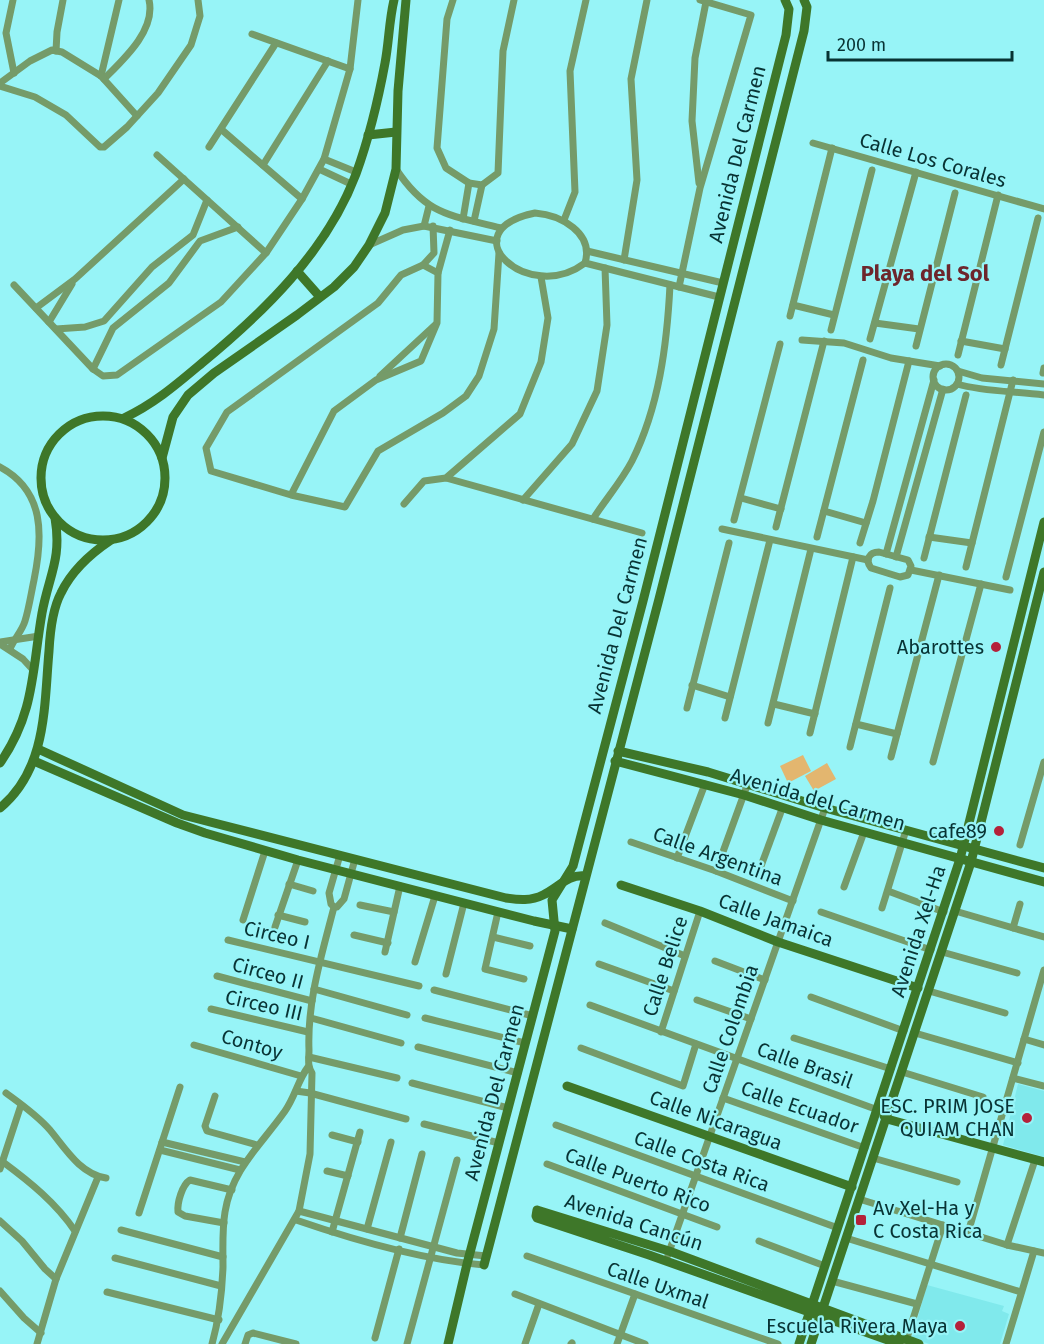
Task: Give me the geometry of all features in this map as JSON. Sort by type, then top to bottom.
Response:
[{"type":"street","points":[[13,0],[6,33],[14,73]]},
{"type":"street","points":[[57,51],[57,32],[63,0]]},
{"type":"street","points":[[103,77],[119,0]]},
{"type":"street","points":[[103,77],[127,56],[145,29],[151,10],[149,0]]},
{"type":"street","points":[[0,85],[35,97],[66,115],[100,147],[104,147],[158,93],[191,45],[200,16],[198,0]]},
{"type":"street","points":[[124,418],[147,407],[170,391],[262,312],[297,271],[336,214],[357,172],[368,135],[385,62],[394,0]]},
{"type":"street","points":[[162,458],[173,417],[188,395],[320,297],[354,267],[369,245],[385,213],[396,169],[396,132],[406,0]]},
{"type":"street","points":[[453,0],[447,19],[437,148],[446,168],[469,183],[482,185]]},
{"type":"street","points":[[474,221],[482,185],[498,173],[503,51],[514,0]]},
{"type":"street","points":[[564,220],[575,192],[570,71],[586,0]]},
{"type":"street","points":[[624,260],[637,180],[631,79],[647,0]]},
{"type":"street","name":"Avenida Del Carmen","points":[[448,1344],[555,932],[552,900],[573,866],[643,601],[676,463],[776,75],[789,21],[789,9],[785,0]]},
{"type":"street","name":"Avenida Del Carmen","points":[[299,1210],[433,1246],[469,1259],[485,1261],[659,599],[792,79],[807,19],[807,7],[804,0]]},
{"type":"street","points":[[14,285],[93,369],[103,376],[117,375],[221,302],[266,253],[302,200],[324,159],[350,69],[356,1]]},
{"type":"street","points":[[679,287],[700,188],[751,15],[703,1],[695,58],[692,121],[700,188]]},
{"type":"street","points":[[252,34],[350,69]]},
{"type":"street","points":[[209,147],[276,43]]},
{"type":"street","points":[[0,85],[14,73],[51,50],[62,52],[103,77],[137,116]]},
{"type":"street","points":[[263,165],[328,62]]},
{"type":"street","points":[[776,75],[792,79]]},
{"type":"street","points":[[222,130],[302,200]]},
{"type":"street","points":[[368,135],[396,132]]},
{"type":"street","name":"Calle Los Corales","points":[[813,143],[1044,209]]},
{"type":"street","points":[[790,316],[832,148]]},
{"type":"street","points":[[157,155],[266,253]]},
{"type":"street","points":[[324,159],[357,172]]},
{"type":"street","points":[[319,169],[351,184]]},
{"type":"street","points":[[396,169],[413,191],[429,206],[440,212],[501,228]]},
{"type":"street","points":[[831,330],[872,170]]},
{"type":"street","points":[[870,339],[916,172]]},
{"type":"street","points":[[36,308],[75,279],[184,179]]},
{"type":"street","points":[[463,219],[469,183]]},
{"type":"street","points":[[916,346],[955,193]]},
{"type":"street","points":[[958,355],[998,195]]},
{"type":"street","points":[[56,329],[85,327],[104,321],[152,267],[193,235],[207,200]]},
{"type":"street","points":[[424,226],[429,206]]},
{"type":"street","points":[[433,226],[434,253],[423,265],[401,275],[378,303],[227,412],[206,448],[211,471],[291,495],[345,507],[378,451],[466,396],[479,376],[494,329],[499,253],[497,235],[501,228],[522,216],[535,213],[550,215],[564,220],[585,243],[587,252],[585,263],[567,275],[541,277],[518,269],[499,253]]},
{"type":"street","points":[[1001,365],[1038,218]]},
{"type":"street","points":[[485,238],[487,225]]},
{"type":"street","points":[[369,245],[403,230],[424,226],[433,226],[497,241]]},
{"type":"street","points":[[93,369],[112,328],[169,283],[200,241],[238,227]]},
{"type":"street","points":[[376,380],[421,361],[437,323],[438,273],[450,230]]},
{"type":"street","points":[[732,247],[747,251]]},
{"type":"street","points":[[587,252],[723,283]]},
{"type":"street","points":[[434,253],[443,255]]},
{"type":"street","points":[[585,263],[719,297]]},
{"type":"street","points":[[639,277],[641,264]]},
{"type":"street","points":[[423,265],[438,273]]},
{"type":"street","points":[[524,500],[572,444],[597,391],[607,325],[605,268]]},
{"type":"street","points":[[297,271],[320,297]]},
{"type":"street","points":[[446,478],[520,414],[541,362],[548,318],[541,277]]},
{"type":"street","points":[[49,322],[75,279]]},
{"type":"street","points":[[593,519],[632,462],[655,402],[668,323],[670,285]]},
{"type":"street","points":[[793,305],[834,315]]},
{"type":"street","points":[[104,321],[112,328]]},
{"type":"street","points":[[291,495],[334,411],[376,380],[437,323]]},
{"type":"street","points":[[875,323],[919,329]]},
{"type":"street","points":[[710,332],[725,336]]},
{"type":"street","points":[[802,340],[844,343],[891,358],[940,366],[952,365],[958,371],[982,378],[1044,384]]},
{"type":"street","points":[[776,528],[824,341]]},
{"type":"street","points":[[961,341],[1005,349]]},
{"type":"street","points":[[734,520],[780,344]]},
{"type":"street","points":[[816,537],[863,360]]},
{"type":"street","points":[[860,543],[909,361]]},
{"type":"street","points":[[886,554],[934,380],[934,372],[940,366]]},
{"type":"street","points":[[934,380],[943,389],[951,389],[957,384],[958,371]]},
{"type":"street","points":[[966,567],[1013,380]]},
{"type":"street","points":[[957,384],[976,389],[1011,390],[1044,395]]},
{"type":"street","points":[[896,556],[943,389]]},
{"type":"street","points":[[924,558],[966,395]]},
{"type":"street","points":[[103,415],[124,418],[142,429],[157,445],[162,458],[165,465],[166,485],[160,504],[149,521],[134,533],[111,540],[95,540],[76,534],[60,522],[48,506],[41,487],[42,466],[49,446],[63,429],[82,418],[103,415]]},
{"type":"street","points":[[1006,577],[1044,432]]},
{"type":"street","points":[[676,463],[691,467]]},
{"type":"street","points":[[0,467],[28,489],[37,509],[40,544],[25,622],[10,649]]},
{"type":"street","points":[[404,504],[424,481],[446,478],[642,533]]},
{"type":"street","points":[[741,498],[781,508]]},
{"type":"street","points":[[824,511],[866,523]]},
{"type":"street","points":[[0,763],[9,750],[28,706],[47,592],[57,558],[58,537],[55,516]]},
{"type":"street","name":"Avenida Xel-Ha","points":[[799,1344],[960,859],[1044,522]]},
{"type":"street","points":[[722,529],[868,560]]},
{"type":"street","points":[[929,537],[972,543]]},
{"type":"street","points":[[0,808],[15,793],[34,761],[38,749],[45,707],[50,637],[60,595],[70,577],[83,561],[111,540]]},
{"type":"street","points":[[725,718],[770,540]]},
{"type":"street","points":[[687,708],[729,543]]},
{"type":"street","points":[[768,723],[811,549]]},
{"type":"street","points":[[873,553],[896,556],[908,560],[911,566],[906,576],[900,577],[873,570],[869,566],[868,560],[873,553]]},
{"type":"street","points":[[810,733],[853,557]]},
{"type":"street","points":[[911,570],[1010,590]]},
{"type":"street","name":"Avenida Xel-Ha","points":[[811,1344],[971,862],[1044,572]]},
{"type":"street","points":[[891,757],[939,575]]},
{"type":"street","points":[[933,762],[981,584]]},
{"type":"street","points":[[850,747],[890,588]]},
{"type":"street","points":[[643,601],[651,597],[659,599]]},
{"type":"street","points":[[0,643],[39,636]]},
{"type":"street","points":[[0,643],[23,659],[34,671]]},
{"type":"street","points":[[692,685],[730,697]]},
{"type":"street","points":[[774,704],[815,714]]},
{"type":"street","points":[[28,706],[45,707]]},
{"type":"street","points":[[856,724],[897,734]]},
{"type":"street","points":[[38,749],[183,815],[513,899],[534,898],[545,894],[572,877],[585,876]]},
{"type":"street","name":"Avenida del Carmen","points":[[616,756],[666,762],[748,783],[825,808],[1044,868]]},
{"type":"street","name":"Avenida del Carmen","points":[[616,756],[664,774],[744,795],[782,809],[1044,882]]},
{"type":"street","points":[[34,761],[177,823],[261,850],[572,929]]},
{"type":"street","points":[[664,774],[666,762]]},
{"type":"street","points":[[1020,845],[1044,762]]},
{"type":"street","points":[[716,871],[748,783]]},
{"type":"street","points":[[677,858],[705,784]]},
{"type":"street","name":"Calle Colombia","points":[[668,1256],[694,1176],[710,1137],[825,808]]},
{"type":"street","points":[[761,866],[782,809]]},
{"type":"street","points":[[882,908],[906,830]]},
{"type":"street","points":[[844,887],[864,832]]},
{"type":"street","points":[[243,920],[261,850],[260,834]]},
{"type":"street","name":"Calle Argentina","points":[[631,842],[716,871],[793,901]]},
{"type":"street","points":[[334,907],[331,904],[329,893],[340,855]]},
{"type":"street","points":[[334,907],[337,907],[344,899],[355,859]]},
{"type":"street","points":[[275,927],[298,860]]},
{"type":"street","points":[[386,883],[391,868]]},
{"type":"street","points":[[289,884],[313,891]]},
{"type":"street","name":"Calle Jamaica","points":[[621,885],[700,911],[778,942],[918,988]]},
{"type":"street","points":[[386,952],[400,886]]},
{"type":"street","points":[[888,891],[944,912]]},
{"type":"street","points":[[415,962],[435,896]]},
{"type":"street","points":[[510,915],[513,899]]},
{"type":"street","points":[[446,974],[464,903]]},
{"type":"street","points":[[360,904],[394,912]]},
{"type":"street","points":[[1013,928],[1020,904]]},
{"type":"street","points":[[212,1344],[219,1320],[224,1223],[232,1190],[240,1170],[285,1111],[308,1067],[312,1001],[319,961],[334,907]]},
{"type":"street","name":"Calle Belice","points":[[662,1032],[700,911]]},
{"type":"street","points":[[955,911],[1044,937]]},
{"type":"street","points":[[498,912],[485,969],[524,979]]},
{"type":"street","points":[[820,912],[931,950]]},
{"type":"street","points":[[278,915],[305,922]]},
{"type":"street","points":[[605,923],[685,956]]},
{"type":"street","points":[[354,935],[388,943]]},
{"type":"street","points":[[493,937],[530,946]]},
{"type":"street","name":"Circeo I","points":[[228,940],[419,986]]},
{"type":"street","points":[[942,952],[1017,973]]},
{"type":"street","points":[[715,961],[765,980]]},
{"type":"street","points":[[599,964],[674,991]]},
{"type":"street","points":[[968,1233],[1044,970]]},
{"type":"street","name":"Circeo II","points":[[217,976],[312,1001]]},
{"type":"street","points":[[314,989],[407,1015]]},
{"type":"street","points":[[434,990],[533,1016]]},
{"type":"street","points":[[929,991],[1005,1013]]},
{"type":"street","points":[[811,998],[904,1030]]},
{"type":"street","points":[[697,1000],[751,1019]]},
{"type":"street","name":"Calle Brasil","points":[[590,1005],[878,1110],[887,1119]]},
{"type":"street","name":"Circeo III","points":[[212,1009],[309,1032]]},
{"type":"street","points":[[311,1018],[401,1043]]},
{"type":"street","points":[[425,1018],[525,1043]]},
{"type":"street","points":[[915,1033],[1018,1063]]},
{"type":"street","points":[[794,1038],[891,1069]]},
{"type":"street","points":[[1024,1039],[1044,1045]]},
{"type":"street","points":[[581,1047],[683,1086],[696,1044]]},
{"type":"street","name":"Contoy","points":[[194,1045],[302,1076]]},
{"type":"street","points":[[418,1047],[518,1073]]},
{"type":"street","points":[[309,1057],[397,1078]]},
{"type":"street","points":[[222,1344],[296,1220],[310,1154],[312,1073],[308,1067]]},
{"type":"street","points":[[902,1072],[983,1098]]},
{"type":"street","points":[[1013,1078],[1044,1086]]},
{"type":"street","points":[[412,1083],[508,1108]]},
{"type":"street","name":"Calle Nicaragua","points":[[567,1086],[852,1187]]},
{"type":"street","points":[[139,1213],[180,1087]]},
{"type":"street","points":[[296,1091],[406,1119]]},
{"type":"street","points":[[6,1093],[50,1130],[63,1148],[98,1177],[106,1178]]},
{"type":"street","points":[[215,1096],[205,1126],[207,1131],[257,1145]]},
{"type":"street","name":"Calle Ecuador","points":[[723,1098],[865,1148]]},
{"type":"street","points":[[21,1105],[1,1166],[36,1188],[61,1211],[75,1231]]},
{"type":"street","points":[[887,1119],[1040,1161],[1007,1245]]},
{"type":"street","points":[[424,1124],[499,1143]]},
{"type":"street","name":"Calle Costa Rica","points":[[556,1125],[838,1228]]},
{"type":"street","points":[[332,1232],[360,1132]]},
{"type":"street","points":[[332,1135],[358,1142]]},
{"type":"street","points":[[367,1229],[391,1142]]},
{"type":"street","points":[[161,1146],[245,1162]]},
{"type":"street","points":[[161,1146],[240,1170]]},
{"type":"street","points":[[400,1238],[422,1154]]},
{"type":"street","points":[[873,1158],[957,1182]]},
{"type":"street","points":[[407,1344],[457,1160]]},
{"type":"street","name":"Calle Puerto Rico","points":[[547,1164],[717,1227]]},
{"type":"street","points":[[327,1171],[348,1176]]},
{"type":"street","points":[[38,1344],[56,1279],[98,1177]]},
{"type":"street","points":[[224,1223],[180,1214],[177,1207],[186,1183],[190,1179],[232,1190]]},
{"type":"street","points":[[485,1197],[501,1202]]},
{"type":"street","points":[[859,1198],[1007,1245],[1044,1253]]},
{"type":"street","name":"Avenida Cancún","points":[[668,1256],[537,1218],[537,1210],[539,1209],[812,1308],[903,1343],[919,1344]]},
{"type":"street","name":"Avenida Del Carmen","points":[[296,1220],[332,1232],[452,1263],[469,1259]]},
{"type":"street","points":[[0,1221],[22,1241],[56,1279]]},
{"type":"street","points":[[903,1343],[943,1225]]},
{"type":"street","points":[[121,1230],[223,1257]]},
{"type":"street","points":[[846,1238],[1021,1293]]},
{"type":"street","points":[[759,1241],[825,1266]]},
{"type":"street","points":[[375,1338],[399,1249]]},
{"type":"street","points":[[1006,1344],[1034,1251]]},
{"type":"street","name":"Calle Uxmal","points":[[527,1256],[778,1344]]},
{"type":"street","points":[[115,1258],[221,1286]]},
{"type":"street","points":[[832,1281],[917,1304]]},
{"type":"street","points":[[0,1291],[41,1333]]},
{"type":"street","points":[[107,1292],[219,1320]]},
{"type":"street","points":[[514,1294],[645,1344]]},
{"type":"street","points":[[617,1344],[635,1294]]},
{"type":"street","points":[[525,1344],[539,1304]]},
{"type":"street","points":[[216,1331],[227,1336]]},
{"type":"street","points":[[245,1344],[248,1335],[253,1333],[296,1344]]},
{"type":"shaded area","points":[[803,755],[811,771],[788,783],[780,766]]},
{"type":"shaded area","points":[[827,763],[836,779],[814,791],[805,776]]},
{"type":"shaded area","name":"ESC. PRIM JOSE QUIAM CHAN","points":[[1018,1084],[1044,1091],[1044,1157],[1003,1145]]},
{"type":"shaded area","name":"Escuela Rivera Maya","points":[[927,1285],[1004,1306],[1002,1311],[1009,1314],[1000,1344],[929,1344],[912,1338]]},
{"type":"place","name":"Abarottes","points":[[996,647]]},
{"type":"place","name":"cafe89","points":[[999,831]]},
{"type":"place","name":"ESC. PRIM JOSE QUIAM CHAN","points":[[1027,1118]]},
{"type":"place","name":"Av Xel-Ha y C Costa Rica","points":[[861,1220]]},
{"type":"place","name":"Escuela Rivera Maya","points":[[960,1326]]},
{"type":"district","name":"Playa del Sol","points":[[925,273]]}]
